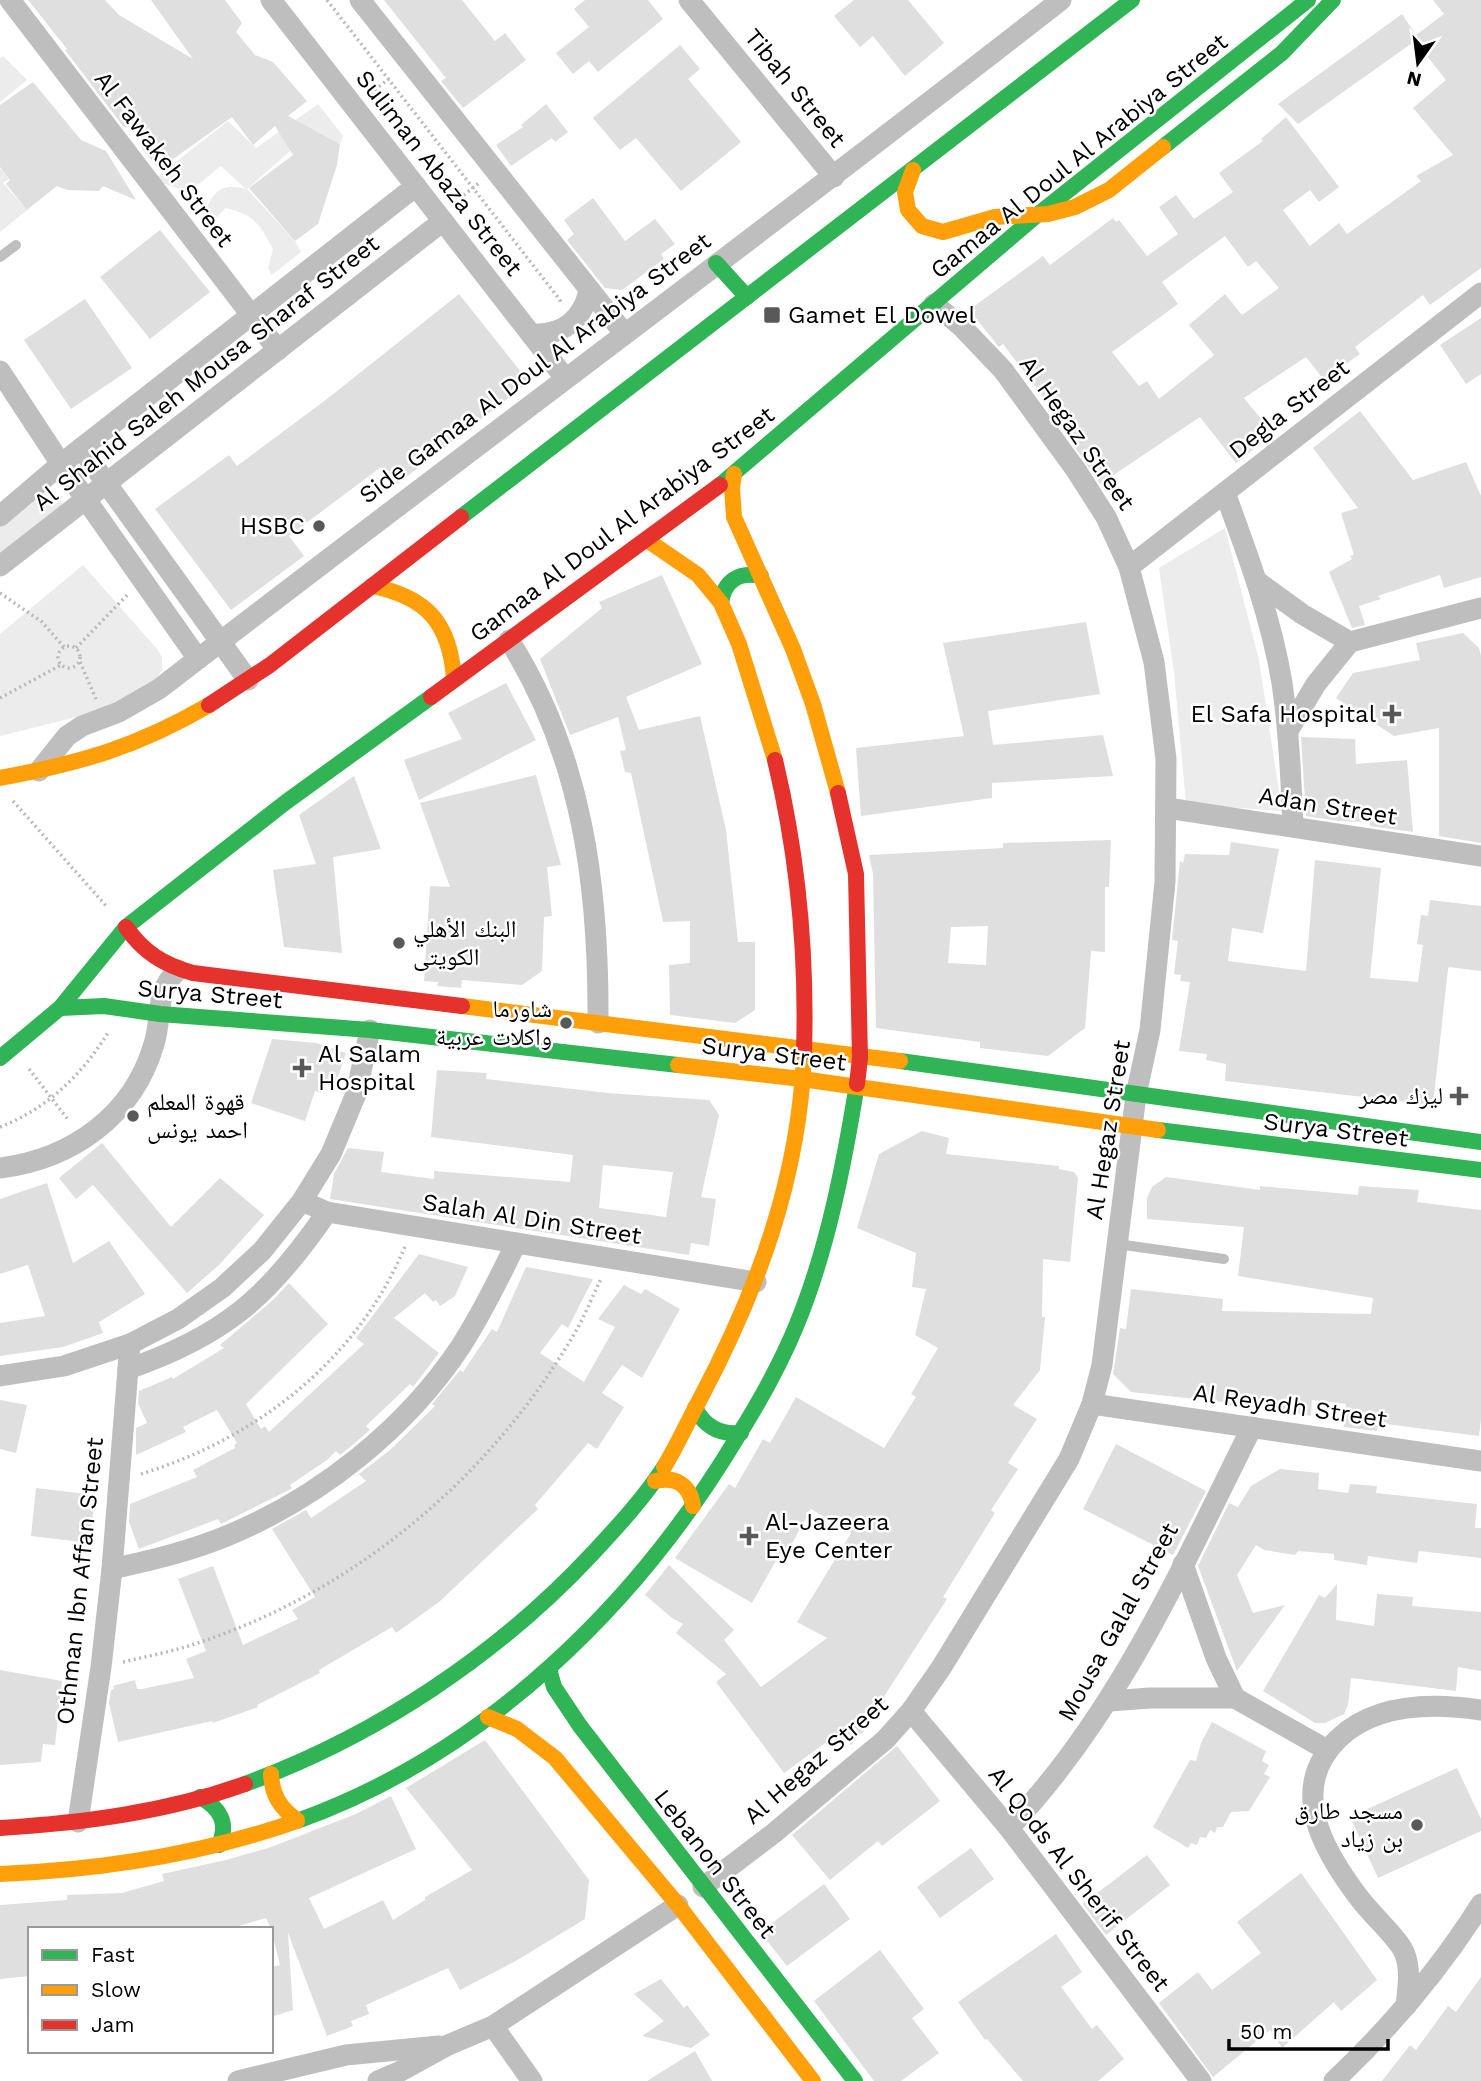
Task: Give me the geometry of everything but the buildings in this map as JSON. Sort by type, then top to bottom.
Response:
[{"type":"street","name":"Al Fawakeh Street","points":[[10,0],[278,350]]},
{"type":"street","name":"Suliman Abaza Street","points":[[271,0],[565,378]]},
{"type":"street","name":"Suliman Abaza Street","points":[[360,0],[624,333]]},
{"type":"street","name":"Tibah Street","points":[[689,0],[834,177]]},
{"type":"street","name":"Side Gamaa Al Doul Al Arabiya Street","points":[[40,771],[67,736],[82,726],[119,712],[159,689],[716,263],[834,177],[1061,0]]},
{"type":"street","points":[[0,778],[99,756],[148,738],[192,715],[248,680],[1132,0]]},
{"type":"street","name":"Gamaa Al Doul Al Arabiya Street","points":[[5,1053],[60,1008],[126,927],[286,802],[734,474],[1036,216],[1308,0]]},
{"type":"street","points":[[913,170],[906,186],[906,205],[915,221],[931,231],[950,231],[983,219],[1036,216],[1082,206],[1109,190],[1282,53],[1309,28],[1333,0]]},
{"type":"street","name":"Al Shahid Saleh Mousa Sharaf Street","points":[[0,516],[81,448],[416,187]]},
{"type":"street","name":"Al Shahid Saleh Mousa Sharaf Street","points":[[0,566],[278,350],[441,218]]},
{"type":"street","points":[[716,263],[747,297]]},
{"type":"street","points":[[531,334],[545,335],[570,325],[586,304],[589,291]]},
{"type":"street","name":"Degla Street","points":[[1129,567],[1481,293]]},
{"type":"street","name":"Al Hegaz Street","points":[[703,1887],[774,1833],[885,1740],[911,1711],[948,1657],[1069,1459],[1092,1404],[1102,1365],[1136,1096],[1150,1030],[1165,882],[1167,808],[1164,735],[1154,662],[1129,567],[1106,517],[1003,370],[962,327],[934,304]]},
{"type":"street","points":[[0,371],[61,464],[198,659]]},
{"type":"street","points":[[81,448],[248,680]]},
{"type":"street","points":[[0,1874],[88,1868],[148,1860],[219,1845],[297,1820],[392,1778],[434,1754],[488,1717],[549,1669],[622,1595],[693,1506],[741,1433],[772,1376],[796,1325],[831,1217],[857,1087],[860,1058],[856,874],[844,817],[813,704],[793,649],[734,517],[734,474]]},
{"type":"street","points":[[1225,493],[1258,582],[1276,656],[1288,731],[1293,827]]},
{"type":"street","points":[[0,1828],[78,1822],[160,1808],[200,1797],[271,1774],[406,1705],[484,1651],[522,1620],[566,1580],[616,1527],[654,1481],[735,1333],[756,1282],[786,1184],[795,1139],[805,1048],[804,947],[796,871],[783,796],[757,698],[721,603],[707,584],[690,568],[647,540]]},
{"type":"street","points":[[721,603],[724,589],[733,578],[747,573],[761,576]]},
{"type":"street","points":[[1258,582],[1302,614],[1350,642]]},
{"type":"street","points":[[372,586],[390,588],[406,594],[421,603],[433,615],[450,645],[454,679]]},
{"type":"street","points":[[1288,731],[1316,684],[1350,642],[1481,607]]},
{"type":"street","points":[[509,640],[525,666],[551,721],[575,796],[591,874],[598,953],[598,1023]]},
{"type":"street","name":"Adan Street","points":[[1167,808],[1481,856]]},
{"type":"street","name":"Surya Street","points":[[126,927],[147,954],[178,970],[805,1048],[860,1058],[1481,1142]]},
{"type":"street","points":[[0,1168],[23,1165],[54,1155],[83,1140],[107,1121],[138,1081],[154,1044],[163,989],[178,970]]},
{"type":"street","name":"Surya Street","points":[[60,1008],[104,1006],[160,1014],[370,1030],[802,1079],[1132,1128],[1481,1170]]},
{"type":"street","points":[[0,1376],[64,1366],[130,1344],[178,1319],[222,1288],[262,1251],[302,1200],[331,1154],[356,1094],[370,1030]]},
{"type":"street","name":"Salah Al Din Street","points":[[302,1200],[327,1212],[756,1282]]},
{"type":"street","points":[[128,1369],[169,1355],[207,1336],[242,1311],[274,1283],[327,1212]]},
{"type":"street","points":[[112,1569],[172,1555],[229,1535],[283,1508],[343,1469],[381,1438],[422,1395],[460,1348],[491,1297],[516,1243]]},
{"type":"street","name":"Othman Ibn Affan Street","points":[[78,1822],[101,1667],[112,1569],[130,1344]]},
{"type":"street","name":"Al Reyadh Street","points":[[1092,1404],[1481,1461]]},
{"type":"street","points":[[695,1408],[699,1417],[713,1430],[741,1433]]},
{"type":"street","name":"Mousa Galal Street","points":[[1009,1828],[1038,1798],[1109,1702],[1252,1427]]},
{"type":"street","points":[[654,1481],[662,1478],[678,1480],[690,1490],[693,1506]]},
{"type":"street","points":[[1183,1564],[1216,1658],[1235,1698]]},
{"type":"street","name":"Lebanon Street","points":[[549,1669],[564,1739],[678,1905],[813,2081]]},
{"type":"street","points":[[1109,1702],[1150,1698],[1235,1698],[1326,1750]]},
{"type":"street","points":[[1406,2006],[1408,1965],[1402,1948],[1360,1899],[1320,1835],[1312,1789],[1317,1768],[1326,1750],[1344,1733],[1392,1710],[1424,1707],[1481,1710]]},
{"type":"street","name":"Al Qods Al Sherif Street","points":[[911,1711],[1009,1828],[1202,2081]]},
{"type":"street","name":"Lebanon Street","points":[[488,1717],[517,1729],[564,1739],[703,1887],[855,2081]]},
{"type":"street","points":[[271,1774],[274,1796],[280,1806],[297,1820]]},
{"type":"street","points":[[200,1797],[215,1805],[224,1821],[223,1838],[219,1845]]},
{"type":"street","points":[[1334,2081],[1406,2006],[1461,1935],[1481,1904]]},
{"type":"street","points":[[378,2081],[493,2026],[678,1905]]},
{"type":"street","points":[[493,2026],[532,2081]]},
{"type":"street","points":[[238,2081],[346,2055],[449,2045]]},
{"type":"lane","points":[[0,257],[16,245]]},
{"type":"lane","points":[[1117,1244],[1224,1259]]},
{"type":"path","points":[[327,0],[560,300],[560,308]]},
{"type":"path","points":[[353,106],[389,79]]},
{"type":"path","points":[[441,218],[495,171]]},
{"type":"path","points":[[61,665],[58,655],[64,648],[76,648],[142,579]]},
{"type":"path","points":[[0,593],[42,622],[64,648]]},
{"type":"path","points":[[76,648],[81,654],[80,662],[104,717]]},
{"type":"path","points":[[0,698],[61,665],[71,668],[80,662]]},
{"type":"path","points":[[9,797],[126,927]]},
{"type":"path","points":[[0,1127],[52,1098],[85,1067],[110,1029],[120,1008]]},
{"type":"path","points":[[5,1053],[52,1098],[83,1140]]},
{"type":"path","points":[[119,1481],[171,1465],[218,1443],[261,1418],[302,1388],[338,1354],[369,1316],[394,1275],[413,1227]]},
{"type":"path","points":[[101,1667],[185,1647],[264,1617],[340,1577],[409,1528],[472,1471],[527,1405],[574,1335],[611,1258]]},
{"type":"shaded area","points":[[3,56],[27,80],[0,102],[0,58]]},
{"type":"shaded area","points":[[318,104],[343,136],[340,144],[314,130],[247,189],[295,241],[301,252],[272,275],[268,268],[273,249],[250,217],[226,208],[217,217],[210,218],[206,210],[221,189],[246,189],[221,166],[189,192],[153,180],[228,121],[256,148]]},
{"type":"shaded area","points":[[0,168],[9,179],[3,183],[27,210],[0,232]]},
{"type":"shaded area","points":[[46,484],[68,509],[0,561],[0,523]]},
{"type":"shaded area","points":[[1225,528],[1259,660],[1282,811],[1186,804],[1174,672],[1159,568]]},
{"type":"shaded area","points":[[83,565],[157,649],[162,657],[162,670],[152,685],[92,713],[0,736],[0,634]]},
{"type":"traffic: fast","points":[[461,517],[1132,0]]},
{"type":"traffic: fast","points":[[720,485],[1036,216],[1308,0]]},
{"type":"traffic: fast","points":[[1163,147],[1282,53],[1333,0]]},
{"type":"traffic: fast","points":[[716,263],[747,297]]},
{"type":"traffic: fast","points":[[721,603],[725,589],[734,579],[746,575],[761,576]]},
{"type":"traffic: fast","points":[[0,1058],[60,1008],[126,927],[286,802],[431,697]]},
{"type":"traffic: fast","points":[[60,1008],[104,1006],[160,1014],[370,1030],[678,1065]]},
{"type":"traffic: fast","points":[[900,1061],[1481,1142]]},
{"type":"traffic: fast","points":[[297,1821],[366,1792],[431,1756],[493,1714],[550,1667],[604,1614],[653,1558],[698,1498],[738,1436],[770,1382],[791,1339],[826,1236],[857,1084]]},
{"type":"traffic: fast","points":[[1158,1130],[1481,1170]]},
{"type":"traffic: fast","points":[[695,1408],[708,1425],[726,1433],[741,1433]]},
{"type":"traffic: fast","points":[[245,1784],[341,1742],[388,1717],[476,1658],[517,1625],[593,1553],[639,1501],[664,1467]]},
{"type":"traffic: fast","points":[[549,1669],[554,1687],[580,1726],[855,2081]]},
{"type":"traffic: fast","points":[[200,1797],[213,1806],[221,1817],[223,1830],[219,1845]]},
{"type":"traffic: slow","points":[[913,170],[905,192],[908,210],[922,226],[943,232],[995,217],[1048,214],[1075,207],[1109,190],[1163,147]]},
{"type":"traffic: slow","points":[[734,474],[734,517],[793,649],[813,704],[838,793]]},
{"type":"traffic: slow","points":[[647,540],[698,575],[721,603],[739,644],[775,760]]},
{"type":"traffic: slow","points":[[372,586],[407,597],[421,605],[432,616],[447,642],[454,679]]},
{"type":"traffic: slow","points":[[0,778],[108,752],[183,720],[209,705]]},
{"type":"traffic: slow","points":[[462,1006],[900,1061]]},
{"type":"traffic: slow","points":[[664,1467],[720,1360],[757,1276],[772,1232],[794,1144],[804,1052]]},
{"type":"traffic: slow","points":[[678,1065],[802,1079],[1158,1130]]},
{"type":"traffic: slow","points":[[655,1481],[669,1480],[681,1484],[689,1493],[693,1506]]},
{"type":"traffic: slow","points":[[488,1717],[517,1729],[555,1758],[678,1905],[813,2081]]},
{"type":"traffic: slow","points":[[271,1774],[278,1800],[297,1820]]},
{"type":"traffic: slow","points":[[0,1874],[76,1869],[150,1859],[224,1843],[297,1821]]},
{"type":"traffic: jam","points":[[431,697],[720,485]]},
{"type":"traffic: jam","points":[[209,705],[270,665],[461,517]]},
{"type":"traffic: jam","points":[[775,760],[790,832],[799,905],[804,979],[804,1052]]},
{"type":"traffic: jam","points":[[838,793],[856,874],[860,1058],[857,1084]]},
{"type":"traffic: jam","points":[[126,927],[140,944],[155,956],[193,973],[462,1006]]},
{"type":"traffic: jam","points":[[0,1828],[124,1815],[185,1802],[245,1784]]},
{"type":"place","name":"Gamet El Dowel","points":[[772,315]]},
{"type":"place","name":"HSBC","points":[[319,526]]},
{"type":"place","name":"El Safa Hospital","points":[[1392,714]]},
{"type":"place","name":"البنك الأهلي الكويتى","points":[[399,943]]},
{"type":"place","name":"شاورما واكلات عربية","points":[[566,1023]]},
{"type":"place","name":"Al Salam Hospital","points":[[302,1068]]},
{"type":"place","name":"ليزك مصر","points":[[1459,1096]]},
{"type":"place","name":"قهوة المعلم احمد يونس","points":[[133,1116]]},
{"type":"place","name":"Al-Jazeera Eye Center","points":[[749,1536]]},
{"type":"place","name":"مسجد طارق بن زياد","points":[[1417,1825]]}]
